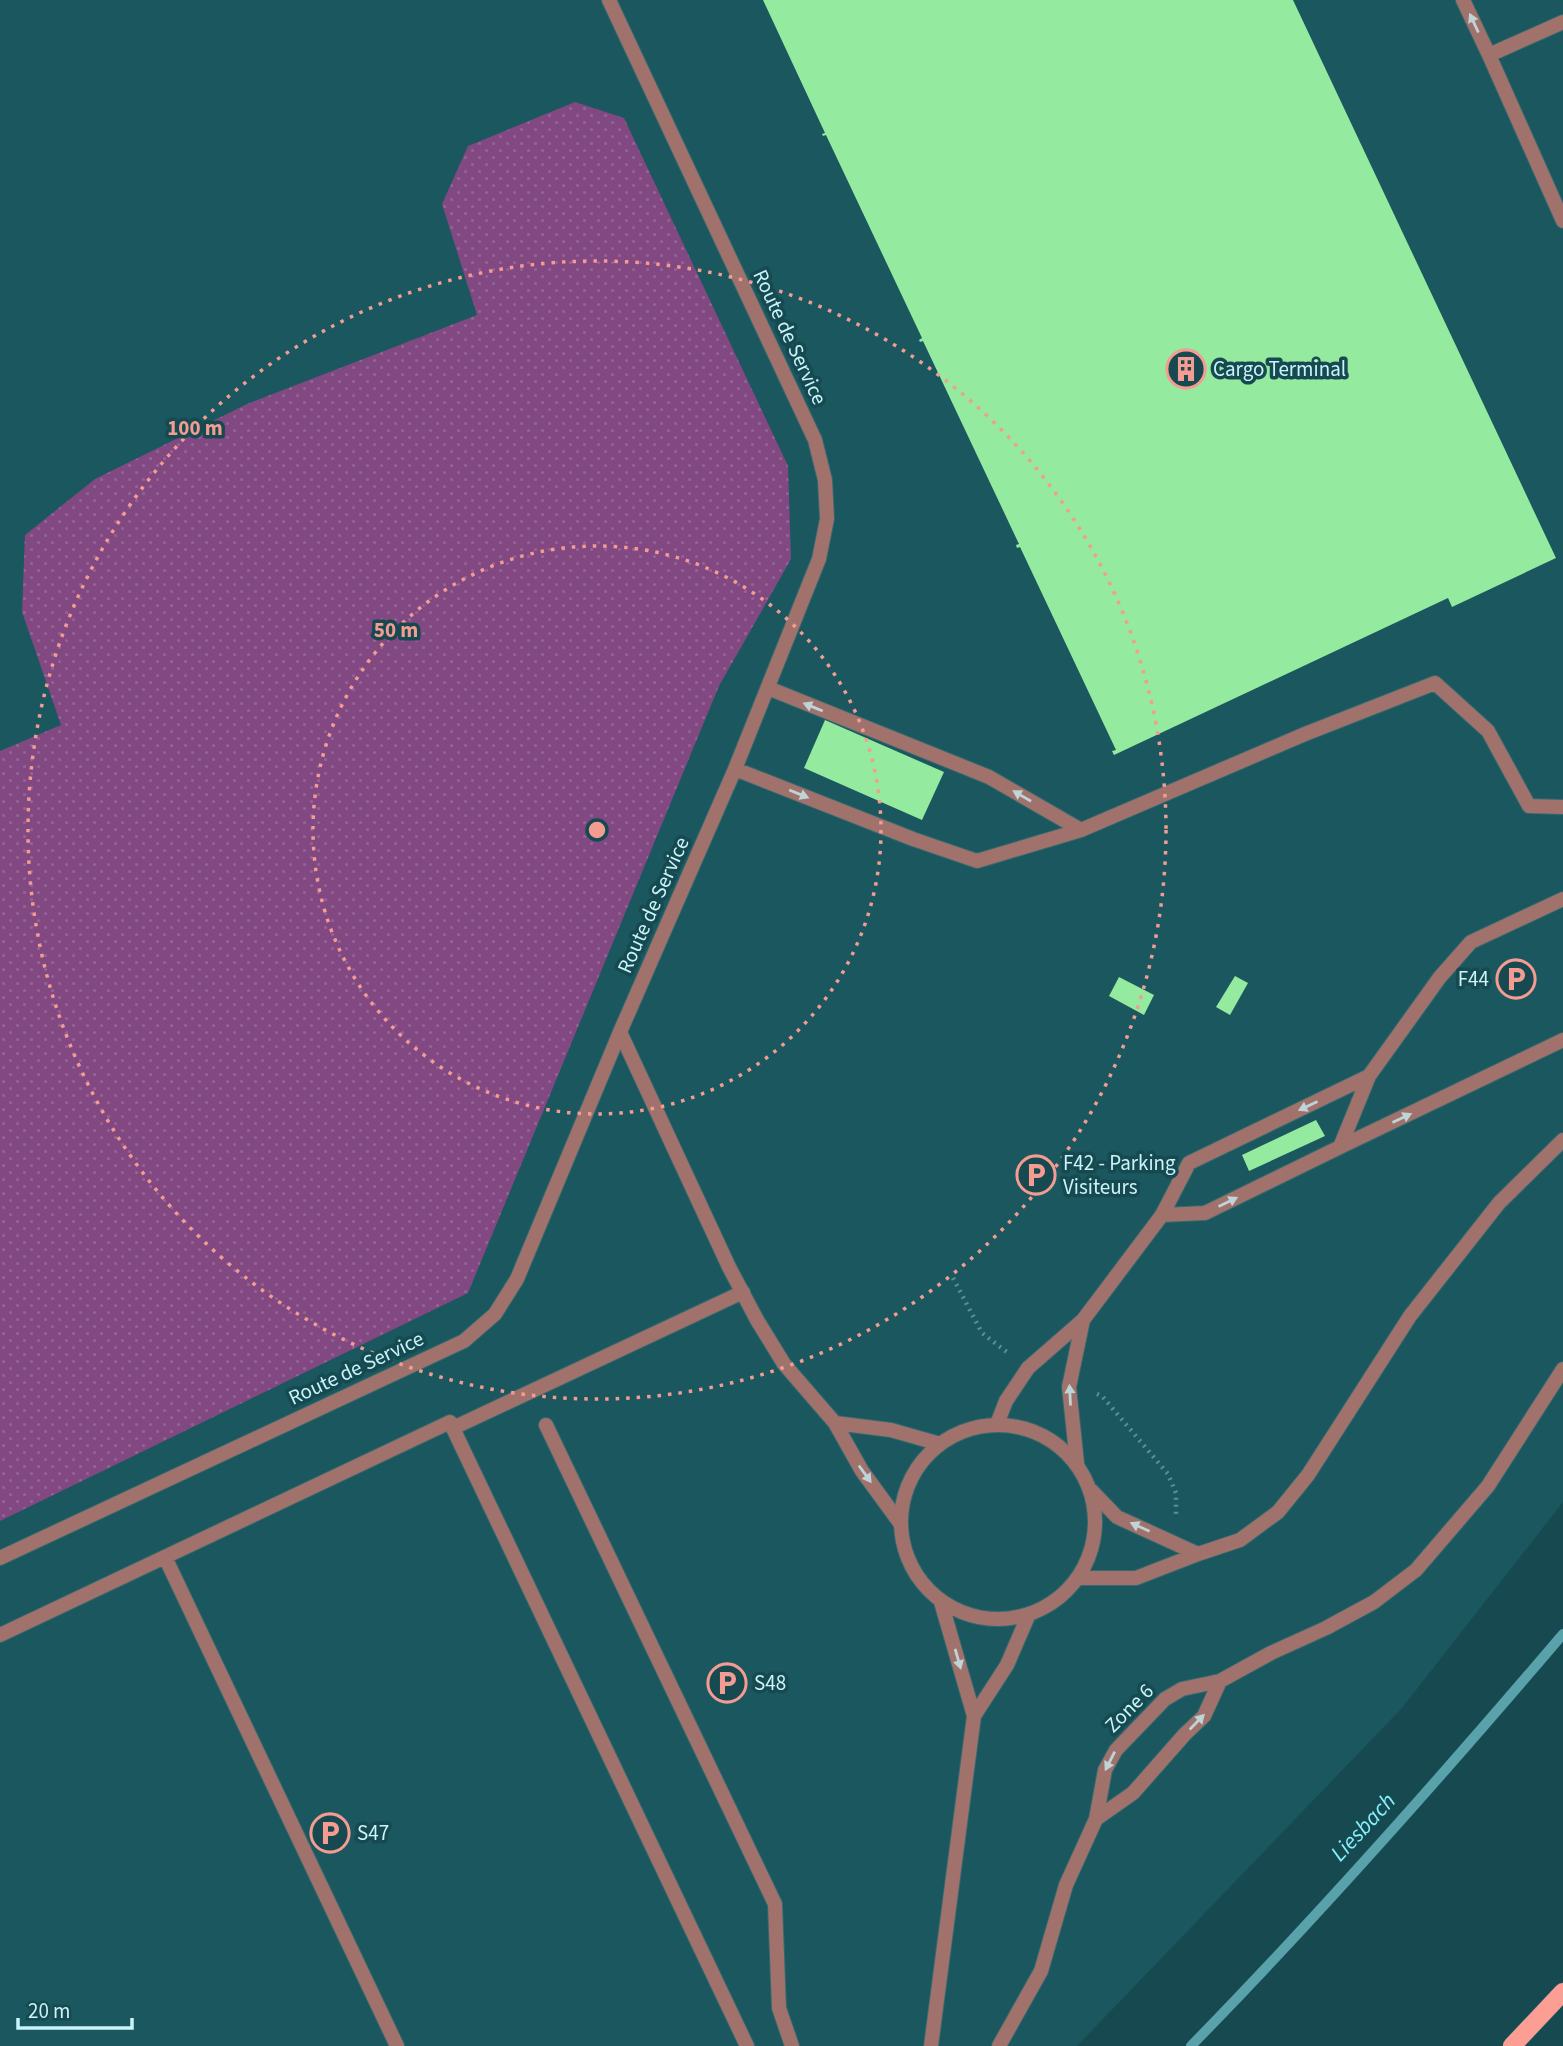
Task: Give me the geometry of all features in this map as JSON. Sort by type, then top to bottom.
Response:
[{"type":"main road","points":[[1512,2046],[1563,1992]]},
{"type":"street","name":"Route de Service","points":[[0,1558],[464,1340],[495,1314],[517,1279],[620,1032],[735,768],[820,559],[827,519],[825,480],[815,440],[609,0]]},
{"type":"street","points":[[1463,0],[1563,222]]},
{"type":"street","points":[[1489,55],[1563,22]]},
{"type":"street","points":[[735,768],[913,839],[977,861],[1081,830],[1305,734],[1435,683],[1488,731],[1529,806],[1563,807]]},
{"type":"street","points":[[768,688],[989,777],[1081,830]]},
{"type":"street","points":[[1340,1147],[1369,1076],[1440,977],[1471,942],[1563,899]]},
{"type":"street","points":[[620,1032],[743,1292],[784,1364],[835,1423],[862,1471],[900,1523]]},
{"type":"street","points":[[1163,1215],[1205,1213],[1563,1040]]},
{"type":"street","points":[[997,1424],[1006,1401],[1028,1368],[1083,1320],[1163,1215],[1189,1163],[1369,1076]]},
{"type":"street","points":[[1078,1578],[1136,1578],[1240,1540],[1278,1512],[1308,1475],[1410,1316],[1499,1203],[1563,1140]]},
{"type":"street","points":[[453,1428],[743,1292]]},
{"type":"street","points":[[1076,1463],[1069,1387],[1083,1320]]},
{"type":"street","name":"Zone 6","points":[[999,2046],[1041,1971],[1066,1885],[1096,1819],[1105,1770],[1116,1749],[1165,1699],[1182,1689],[1220,1681],[1374,1602],[1416,1570],[1488,1486],[1563,1369]]},
{"type":"street","points":[[0,1635],[450,1422],[747,2046]]},
{"type":"street","points":[[835,1423],[891,1430],[940,1444]]},
{"type":"street","points":[[1091,1490],[1096,1521],[1091,1550],[1078,1578],[1056,1600],[1030,1614],[989,1618],[969,1615],[941,1602],[920,1580],[905,1553],[900,1523],[905,1493],[918,1465],[940,1444],[967,1429],[997,1424],[1027,1428],[1055,1442],[1076,1463],[1091,1490],[1117,1517],[1198,1554]]},
{"type":"street","points":[[546,1425],[775,1904],[779,2008],[792,2046]]},
{"type":"street","points":[[165,1557],[397,2046]]},
{"type":"street","points":[[931,2046],[974,1716],[941,1602]]},
{"type":"street","points":[[974,1716],[1007,1665],[1030,1614]]},
{"type":"street","points":[[1096,1819],[1133,1793],[1204,1716],[1220,1681]]},
{"type":"path","points":[[953,1278],[982,1333],[1028,1368]]},
{"type":"path","points":[[1069,1387],[1102,1396],[1168,1474],[1176,1493],[1176,1519]]},
{"type":"shaded area","points":[[0,0],[1563,0],[1563,1502],[1402,1708],[1077,2046],[0,2046]]},
{"type":"shaded area","points":[[575,102],[624,118],[788,466],[791,559],[719,686],[468,1293],[0,1521],[0,751],[61,725],[22,612],[25,535],[95,479],[247,404],[477,315],[442,204],[468,146]]},
{"type":"building","name":"Cargo Terminal","points":[[763,0],[1293,0],[1556,558],[1452,607],[1448,598],[1114,755],[1112,751],[1116,750],[1020,547],[1017,548],[1016,545],[1019,544],[923,341],[919,340],[922,338],[826,135],[822,134],[825,133]]},
{"type":"building","points":[[825,720],[944,772],[922,820],[804,768]]},
{"type":"building","points":[[1235,976],[1248,983],[1230,1015],[1216,1007]]},
{"type":"building","points":[[1119,977],[1154,995],[1144,1015],[1109,996]]},
{"type":"building","points":[[1316,1120],[1325,1136],[1249,1171],[1242,1155]]},
{"type":"waterway","name":"Liesbach","points":[[1191,2046],[1287,1946],[1563,1634]]},
{"type":"place","name":"Cargo Terminal","points":[[1186,369]]},
{"type":"place","name":"F44","points":[[1516,979]]},
{"type":"place","name":"F42 - Parking Visiteurs","points":[[1036,1175]]},
{"type":"place","name":"S48","points":[[727,1683]]},
{"type":"place","name":"S47","points":[[330,1833]]}]
